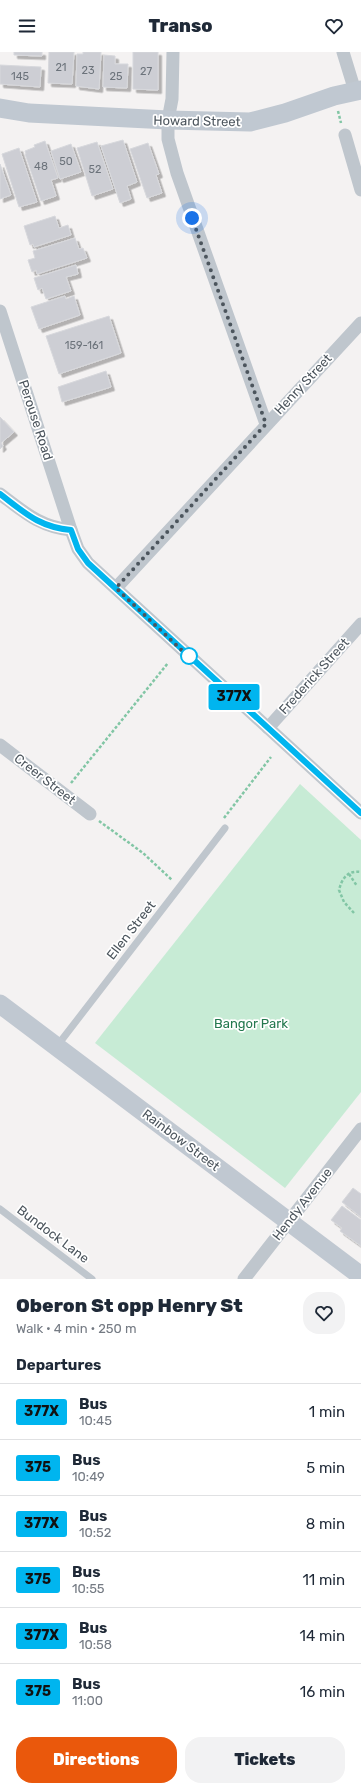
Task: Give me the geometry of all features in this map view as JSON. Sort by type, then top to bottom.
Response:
[{"type":"street","points":[[173,52],[172,99],[168,120],[168,139],[176,174],[266,424]]},
{"type":"street","points":[[343,52],[358,90]]},
{"type":"street","name":"Howard Street","points":[[0,108],[29,113],[168,120],[250,122],[285,113],[334,96],[358,90]]},
{"type":"street","name":"Howard Street","points":[[0,119],[29,113]]},
{"type":"street","points":[[345,135],[361,190]]},
{"type":"street","name":"Perouse Road","points":[[0,311],[71,530],[78,549],[88,563],[361,813]]},
{"type":"street","name":"Henry Street","points":[[116,588],[361,323]]},
{"type":"street","points":[[0,494],[31,518],[56,528],[71,530]]},
{"type":"street","name":"Frederick Street","points":[[268,728],[361,624]]},
{"type":"street","name":"Creer Street","points":[[0,745],[90,814]]},
{"type":"street","name":"Rainbow Street","points":[[0,1004],[361,1276]]},
{"type":"street","name":"Hendy Avenue","points":[[244,1279],[361,1129]]},
{"type":"lane","name":"Ellen Street","points":[[56,1046],[225,828]]},
{"type":"lane","name":"Bundock Lane","points":[[0,1209],[92,1279]]},
{"type":"path","points":[[63,793],[168,663]]},
{"type":"path","points":[[90,814],[143,853],[172,880]]},
{"type":"path","points":[[354,913],[344,902],[339,890],[343,879],[349,874],[361,872]]},
{"type":"path","points":[[349,874],[357,886]]},
{"type":"green space","name":"Bangor Park","points":[[300,784],[361,840],[361,1092],[285,1188],[95,1043]]},
{"type":"building","points":[[14,52],[42,52],[42,56],[14,55]]},
{"type":"building","points":[[49,52],[74,52],[72,84],[48,83]]},
{"type":"building","points":[[83,52],[101,52],[99,89],[76,86],[77,54],[83,54]]},
{"type":"building","points":[[133,52],[158,52],[158,90],[133,89]]},
{"type":"building","points":[[104,55],[115,56],[115,64],[128,64],[127,88],[103,87]]},
{"type":"building","points":[[0,65],[41,67],[40,87],[0,84]]},
{"type":"building","points":[[123,140],[137,182],[127,186],[131,199],[120,203],[101,146]]},
{"type":"building","points":[[45,141],[58,178],[51,180],[56,196],[41,201],[25,151],[35,147],[34,145]]},
{"type":"building","points":[[97,142],[113,189],[92,196],[77,148]]},
{"type":"building","points":[[148,143],[159,174],[156,175],[162,193],[147,198],[130,149]]},
{"type":"building","points":[[71,144],[81,172],[60,179],[51,151]]},
{"type":"building","points":[[19,148],[37,202],[19,207],[2,154]]},
{"type":"building","points":[[0,164],[11,195],[0,199]]},
{"type":"building","points":[[55,216],[59,228],[68,225],[71,235],[34,247],[33,244],[30,245],[24,226]]},
{"type":"building","points":[[75,238],[79,249],[83,248],[87,258],[37,274],[36,270],[32,272],[28,260],[35,258],[33,251]]},
{"type":"building","points":[[76,265],[78,274],[66,277],[71,291],[46,299],[42,288],[38,290],[34,278]]},
{"type":"building","points":[[65,296],[66,299],[74,296],[80,315],[39,329],[31,307]]},
{"type":"building","points":[[109,316],[121,353],[59,374],[46,336]]},
{"type":"building","points":[[106,371],[111,387],[62,402],[58,387]]},
{"type":"building","points":[[0,417],[14,432],[1,443],[3,446],[0,449]]},
{"type":"building","points":[[353,1188],[361,1194],[361,1217],[342,1202]]},
{"type":"building","points":[[342,1206],[361,1220],[361,1246],[340,1231],[342,1228],[331,1220]]},
{"type":"bus line","name":"377X","points":[[0,494],[31,518],[56,528],[71,530],[78,549],[88,563],[361,813]]},
{"type":"route","points":[[189,656],[190,658],[116,588],[266,424],[192,218]]}]
